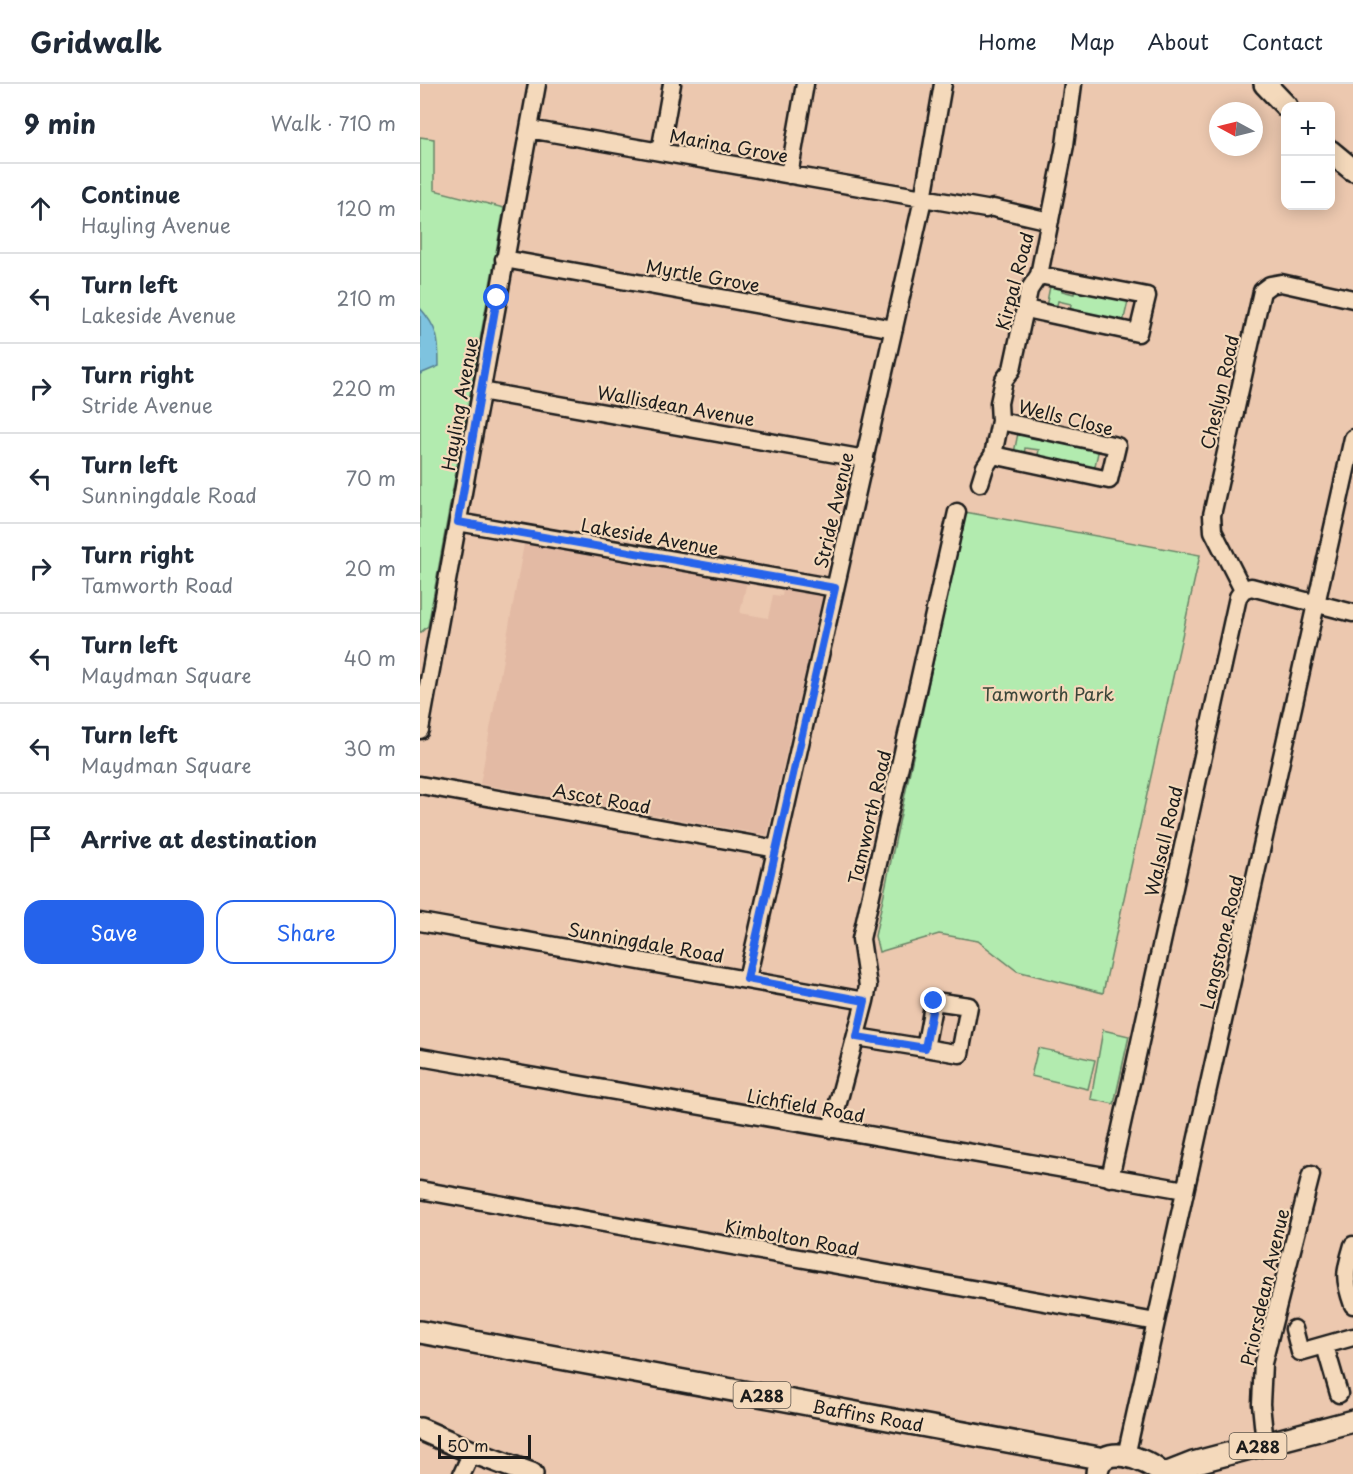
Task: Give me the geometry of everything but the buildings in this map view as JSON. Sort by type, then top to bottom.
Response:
[{"type":"main road","points":[[1265,84],[1283,102]]},
{"type":"main road","points":[[1335,155],[1353,170]]},
{"type":"main road","name":"Baffins Road","points":[[420,1332],[1100,1466],[1114,1455],[1126,1456]]},
{"type":"main road","name":"A288","points":[[1163,1474],[1193,1463],[1353,1421]]},
{"type":"main road","points":[[420,1429],[472,1452],[532,1474]]},
{"type":"main road","points":[[1126,1456],[1154,1466],[1163,1474]]},
{"type":"street","name":"Hayling Avenue","points":[[420,730],[427,650],[458,522],[537,84]]},
{"type":"street","points":[[660,152],[672,84]]},
{"type":"street","points":[[789,175],[805,84]]},
{"type":"street","name":"Stride Avenue","points":[[747,979],[923,199],[943,84]]},
{"type":"street","name":"Kirpal Road","points":[[980,483],[985,466],[993,455],[1000,421],[999,403],[1004,380],[1012,369],[1029,290],[1039,275],[1065,145],[1072,84]]},
{"type":"street","name":"Marina Grove","points":[[529,129],[1050,221]]},
{"type":"street","name":"Myrtle Grove","points":[[504,259],[894,329]]},
{"type":"street","points":[[1026,309],[1138,333],[1147,297],[1039,275]]},
{"type":"street","name":"Cheslyn Road","points":[[1242,591],[1213,531],[1212,515],[1262,291],[1270,285],[1281,283],[1353,299]]},
{"type":"street","name":"Wallisdean Avenue","points":[[481,391],[865,459]]},
{"type":"street","name":"Wells Close","points":[[993,455],[1109,480],[1117,446],[1000,421]]},
{"type":"street","name":"Langstone Road","points":[[1126,1456],[1353,438]]},
{"type":"street","name":"Tamworth Road","points":[[831,1129],[857,1037],[868,986],[861,939],[957,512]]},
{"type":"street","name":"Lakeside Avenue","points":[[458,522],[835,588]]},
{"type":"street","points":[[1242,591],[1251,587],[1353,613]]},
{"type":"street","name":"Walsall Road","points":[[1110,1178],[1238,597],[1242,591]]},
{"type":"street","name":"Ascot Road","points":[[420,785],[777,849]]},
{"type":"street","name":"Sunningdale Road","points":[[420,922],[865,1001]]},
{"type":"street","points":[[857,1037],[925,1048]]},
{"type":"street","name":"Lichfield Road","points":[[420,1057],[1185,1190]]},
{"type":"street","name":"Priorsdean Avenue","points":[[1265,1444],[1261,1404],[1263,1363],[1311,1175]]},
{"type":"street","name":"Kimbolton Road","points":[[420,1190],[1156,1322]]},
{"type":"street","points":[[1353,1245],[1346,1269],[1345,1283],[1353,1305]]},
{"type":"street","points":[[1294,1329],[1300,1352],[1353,1337]]},
{"type":"street","points":[[1325,1346],[1339,1394]]},
{"type":"street","points":[[462,1474],[472,1452]]},
{"type":"shaded area","points":[[524,544],[747,581],[740,613],[768,618],[773,595],[782,596],[783,588],[823,594],[767,835],[480,784]]},
{"type":"green space","points":[[420,137],[434,139],[434,190],[504,208],[428,626],[420,633]]},
{"type":"green space","points":[[1051,281],[1063,283],[1062,291],[1074,294],[1075,287],[1129,297],[1123,323],[1070,312],[1071,304],[1058,301],[1056,309],[1046,307]]},
{"type":"green space","points":[[1019,428],[1031,430],[1030,438],[1042,440],[1043,433],[1100,444],[1094,470],[1037,459],[1039,450],[1025,448],[1024,455],[1014,453]]},
{"type":"green space","name":"Tamworth Park","points":[[965,512],[1200,555],[1103,993],[1017,971],[978,941],[939,934],[879,952],[875,936]]},
{"type":"green space","points":[[1103,1030],[1129,1036],[1114,1104],[1091,1099]]},
{"type":"green space","points":[[1038,1048],[1095,1060],[1088,1089],[1031,1076]]},
{"type":"water","points":[[420,308],[434,328],[439,349],[439,366],[420,374]]},
{"type":"route","points":[[497,298],[458,522],[835,588],[747,979],[865,1001],[857,1037],[925,1048],[934,1001]]}]
